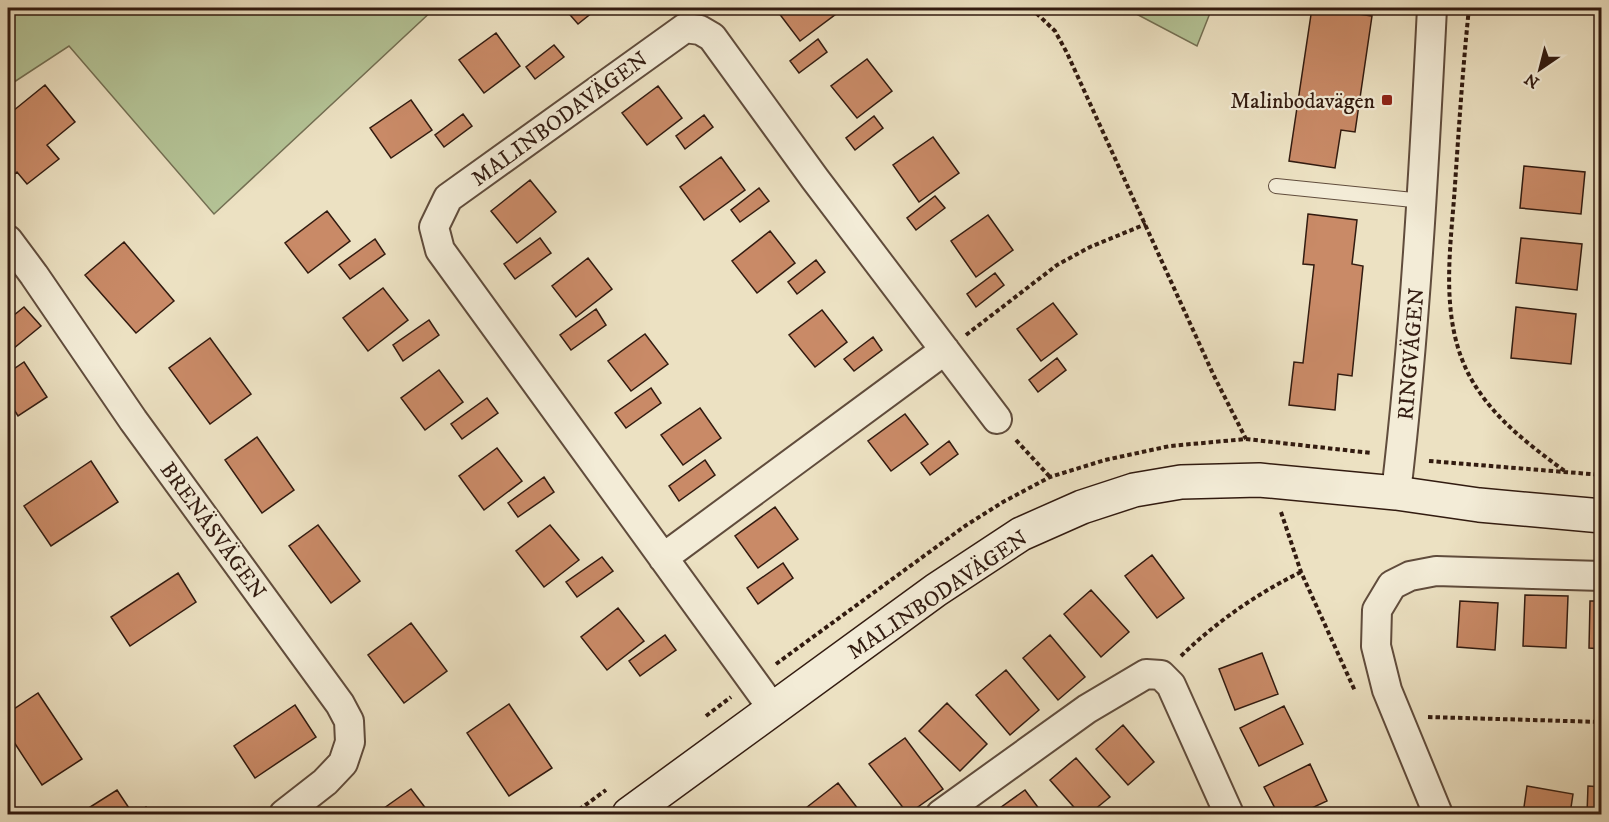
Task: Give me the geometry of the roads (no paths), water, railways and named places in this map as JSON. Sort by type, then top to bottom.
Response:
[{"type":"street","name":"RINGVÄGEN","points":[[1396,493],[1410,363],[1423,201],[1432,8]]},
{"type":"street","name":"MALINBODAVÄGEN","points":[[773,709],[440,250],[434,227],[448,198],[685,28],[700,30],[712,37],[815,179],[997,419]]},
{"type":"street","name":"BRENÄSVÄGEN","points":[[8,240],[133,420],[340,704],[349,721],[350,742],[344,763],[284,814]]},
{"type":"street","points":[[663,558],[945,350]]},
{"type":"street","name":"MALINBODAVÄGEN","points":[[629,814],[936,590],[1021,534],[1082,507],[1134,490],[1181,482],[1274,482],[1396,493]]},
{"type":"street","points":[[1396,493],[1479,505],[1602,516]]},
{"type":"street","points":[[1438,814],[1387,690],[1376,646],[1377,610],[1392,585],[1410,576],[1436,571],[1602,576]]},
{"type":"street","points":[[941,814],[1086,709],[1146,674],[1161,675],[1171,685],[1181,703],[1228,814]]},
{"type":"lane","points":[[1276,186],[1423,201]]},
{"type":"place","name":"Malinbodavägen","points":[[1387,100]]}]
